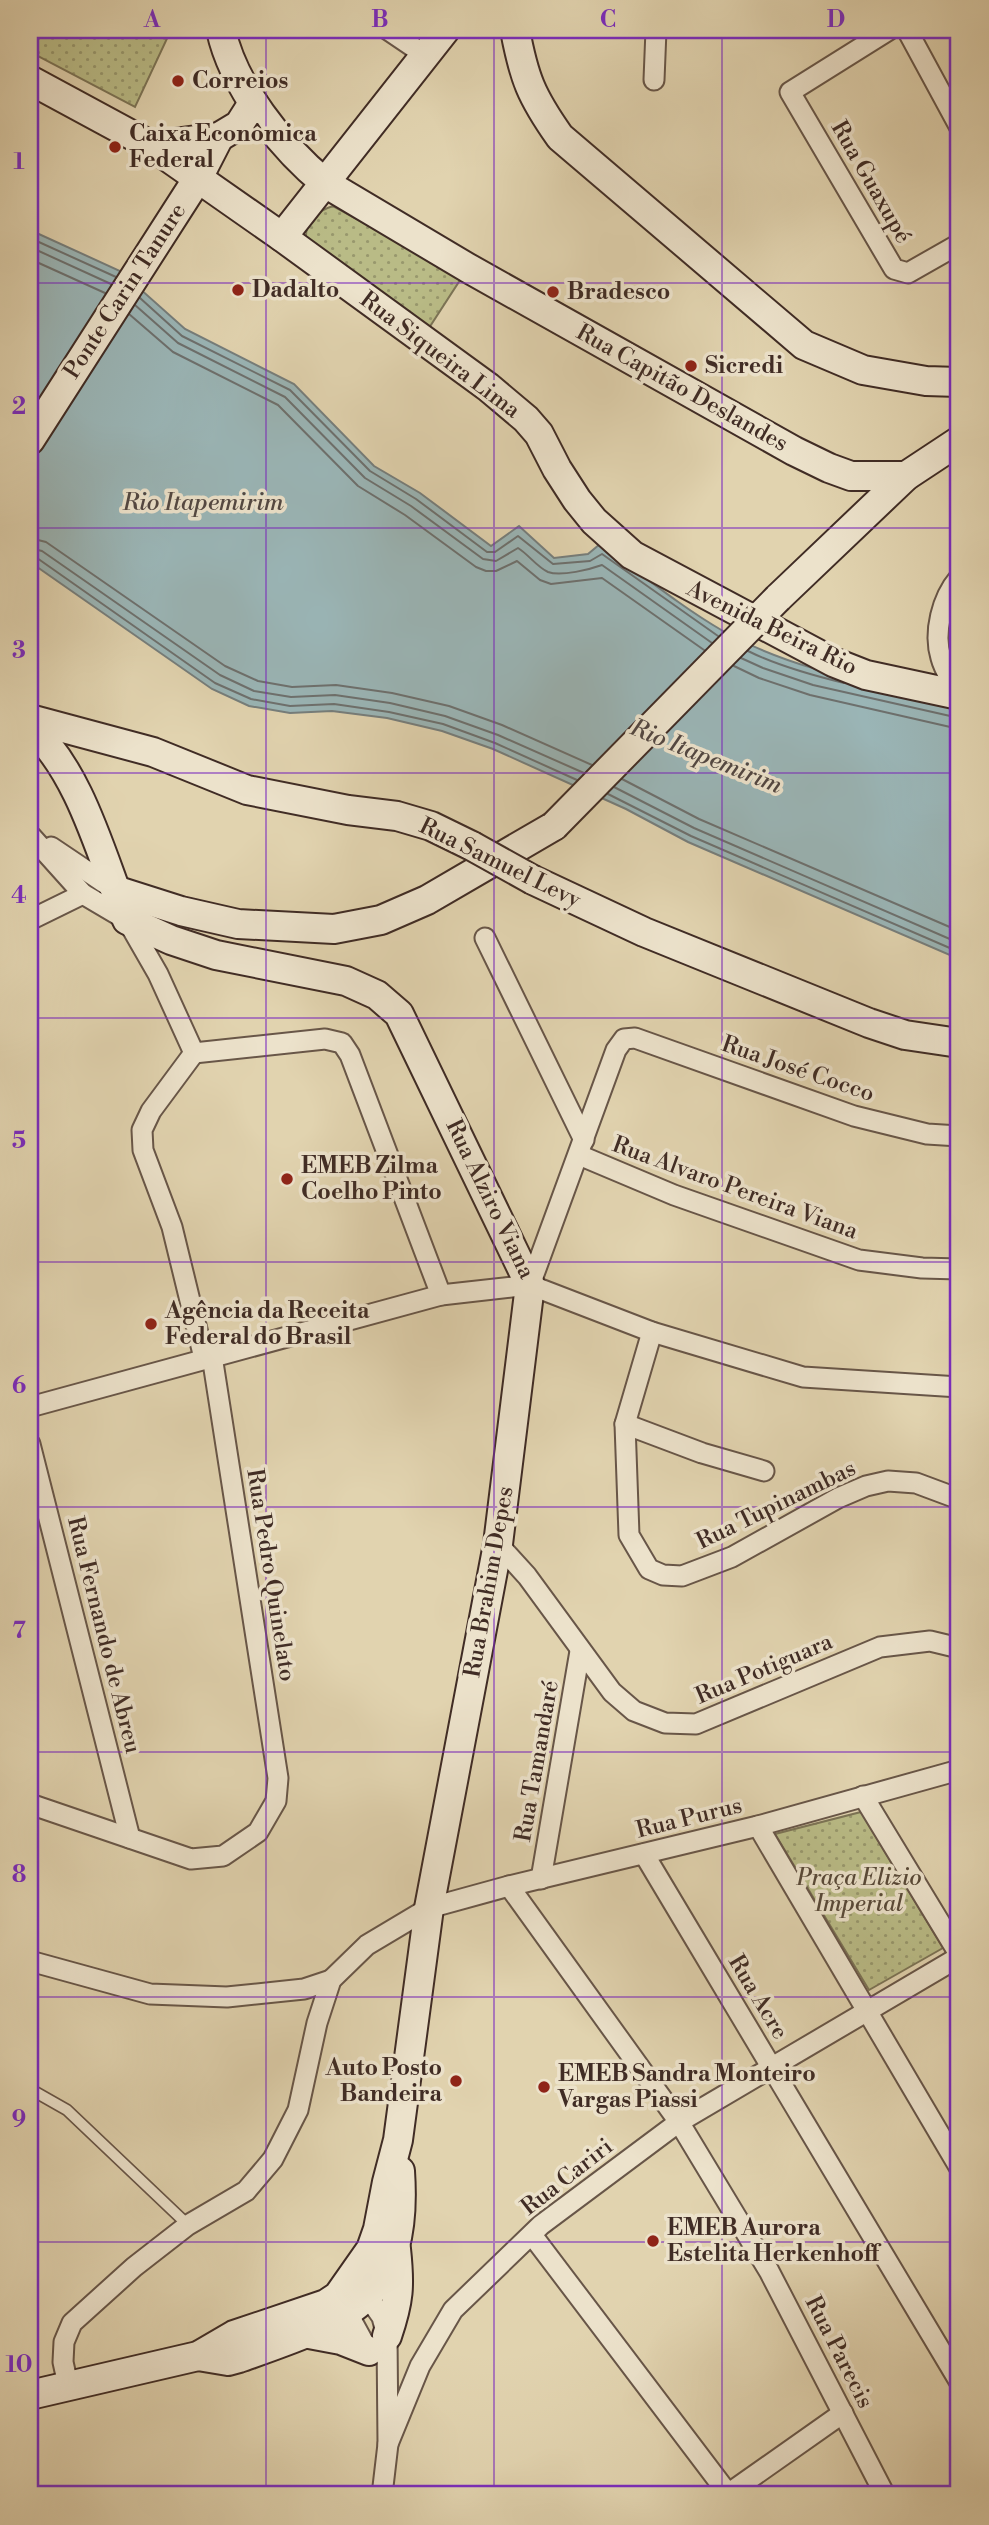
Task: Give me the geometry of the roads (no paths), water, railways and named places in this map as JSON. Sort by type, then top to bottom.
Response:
[{"type":"main road","name":"Rua Capitão Deslandes","points":[[221,30],[224,45],[253,103],[267,124],[325,183],[468,268],[794,451],[851,476],[906,476]]},
{"type":"main road","points":[[282,237],[445,30]]},
{"type":"main road","points":[[515,30],[521,65],[531,93],[560,137],[804,345],[863,370],[926,381],[959,382]]},
{"type":"main road","name":"Rua Siqueira Lima","points":[[30,80],[152,146],[488,387],[526,419],[539,434],[557,470],[577,500],[594,521],[632,555]]},
{"type":"main road","points":[[152,146],[219,137],[239,125],[253,103]]},
{"type":"main road","name":"Ponte Carin Tanure","points":[[30,440],[198,178],[219,137]]},
{"type":"main road","points":[[115,890],[181,911],[238,925],[334,929],[382,920],[428,900],[554,826],[778,598],[906,476],[959,441]]},
{"type":"main road","name":"Avenida Beira Rio","points":[[632,555],[833,662],[878,678],[959,694]]},
{"type":"main road","name":"Rua Samuel Levy","points":[[30,719],[153,752],[247,790],[348,810],[397,816],[431,826],[533,880],[645,932],[869,1023],[905,1035],[959,1043]]},
{"type":"main road","points":[[30,727],[48,743],[94,829],[128,920]]},
{"type":"main road","name":"Rua Alziro Viana","points":[[128,920],[171,940],[216,954],[346,981],[377,995],[399,1014],[530,1285]]},
{"type":"main road","name":"Rua Brahim Depes","points":[[348,2296],[378,2229],[398,2140],[429,1908],[498,1544],[530,1285]]},
{"type":"main road","name":"Rua Brahim Depes","points":[[348,2296],[381,2278],[400,2231],[402,2202],[398,2140]]},
{"type":"main road","points":[[309,2334],[378,2343],[397,2306],[400,2288],[396,2243]]},
{"type":"main road","points":[[198,2356],[228,2361],[309,2334],[348,2296]]},
{"type":"main road","points":[[30,2395],[198,2356],[234,2335],[348,2296]]},
{"type":"street","points":[[388,30],[425,55]]},
{"type":"street","points":[[654,80],[656,30]]},
{"type":"street","name":"Rua Guaxupé","points":[[889,30],[790,92],[894,269],[908,273],[959,244]]},
{"type":"street","points":[[907,30],[959,126]]},
{"type":"street","points":[[959,578],[941,607],[939,640],[940,658],[959,694]]},
{"type":"street","points":[[30,834],[115,890]]},
{"type":"street","points":[[30,834],[83,894],[128,920],[159,974],[194,1053],[325,1039],[342,1043],[350,1055],[441,1295]]},
{"type":"street","points":[[30,920],[83,894]]},
{"type":"street","points":[[485,938],[582,1148]]},
{"type":"street","name":"Rua José Cocco","points":[[624,1039],[635,1038],[854,1116],[928,1134],[959,1136]]},
{"type":"street","name":"Rua Brahim Depes","points":[[530,1285],[616,1050],[624,1039]]},
{"type":"street","name":"Rua Pedro Quinelato","points":[[130,1838],[191,1859],[223,1856],[258,1832],[276,1801],[278,1778],[208,1357],[172,1227],[143,1150],[142,1130],[151,1111],[194,1053]]},
{"type":"street","name":"Rua Alvaro Pereira Viana","points":[[582,1148],[674,1195],[859,1260],[922,1268],[959,1269]]},
{"type":"street","points":[[30,1407],[441,1295],[530,1285]]},
{"type":"street","name":"Rua Alziro Viana","points":[[530,1285],[652,1332],[803,1377],[959,1387]]},
{"type":"street","name":"Rua Tupinambas","points":[[652,1332],[625,1424],[629,1535],[649,1569],[663,1576],[682,1576],[732,1557],[866,1486],[888,1481],[916,1483],[959,1499]]},
{"type":"street","points":[[625,1424],[702,1453],[764,1471]]},
{"type":"street","name":"Rua Fernando de Abreu","points":[[30,1444],[130,1838]]},
{"type":"street","name":"Rua Potiguara","points":[[498,1544],[527,1576],[612,1692],[634,1711],[665,1723],[696,1724],[880,1647],[930,1641],[959,1647]]},
{"type":"street","name":"Rua Tamandaré","points":[[541,1879],[580,1651]]},
{"type":"street","name":"Rua Purus","points":[[331,1980],[367,1945],[429,1908],[758,1826],[959,1770]]},
{"type":"street","points":[[863,1796],[959,1956]]},
{"type":"street","points":[[30,1804],[130,1838]]},
{"type":"street","points":[[758,1826],[959,2167]]},
{"type":"street","name":"Rua Acre","points":[[644,1854],[959,2381]]},
{"type":"street","name":"Rua Parecis","points":[[509,1886],[679,2122],[769,2270],[885,2495]]},
{"type":"street","name":"Rua Cariri","points":[[388,2444],[420,2366],[453,2310],[532,2235],[679,2122],[869,2012],[959,1956]]},
{"type":"street","points":[[30,1961],[150,1994],[227,1997],[304,1989],[331,1980]]},
{"type":"street","points":[[68,2385],[63,2362],[64,2342],[72,2323],[134,2267],[188,2225],[246,2191],[273,2159],[298,2110],[317,2023],[331,1980]]},
{"type":"street","points":[[532,2235],[729,2494],[842,2413]]},
{"type":"street","points":[[348,2296],[378,2343]]},
{"type":"street","points":[[348,2296],[382,2317],[378,2343],[387,2397],[388,2444],[382,2495]]},
{"type":"lane","points":[[30,2089],[67,2110],[188,2225]]},
{"type":"water","name":"Rio Itapemirim","points":[[30,230],[120,271],[185,329],[294,384],[374,466],[420,493],[491,546],[519,526],[554,558],[588,554],[600,544],[691,611],[751,645],[808,667],[959,703],[959,959],[688,842],[626,809],[493,749],[442,731],[387,718],[332,711],[290,713],[249,706],[212,689],[30,562]]},
{"type":"place","name":"Correios","points":[[178,81]]},
{"type":"place","name":"Caixa Econômica Federal","points":[[115,147]]},
{"type":"place","name":"Dadalto","points":[[238,290]]},
{"type":"place","name":"Bradesco","points":[[553,292]]},
{"type":"place","name":"Sicredi","points":[[691,366]]},
{"type":"place","name":"EMEB Zilma Coelho Pinto","points":[[287,1179]]},
{"type":"place","name":"Agência da Receita Federal do Brasil","points":[[151,1324]]},
{"type":"place","name":"Auto Posto Bandeira","points":[[456,2081]]},
{"type":"place","name":"EMEB Sandra Monteiro Vargas Piassi","points":[[544,2087]]},
{"type":"place","name":"EMEB Aurora Estelita Herkenhoff","points":[[653,2241]]},
{"type":"park label","name":"Praça Elizio Imperial","points":[[859,1891]]}]
